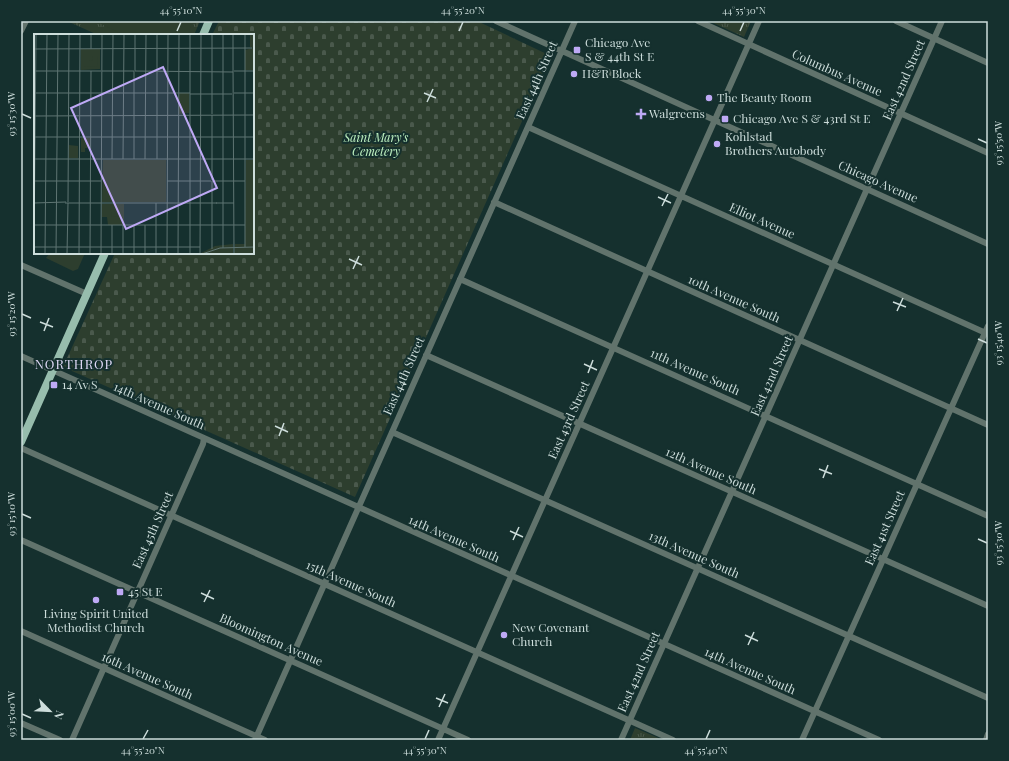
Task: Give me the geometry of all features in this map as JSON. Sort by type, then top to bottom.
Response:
[{"type":"main road","points":[[203,34],[209,21]]},
{"type":"main road","points":[[21,442],[105,254]]},
{"type":"street","points":[[21,31],[26,21]]},
{"type":"street","name":"Chicago Avenue","points":[[496,21],[988,244]]},
{"type":"street","name":"East 44th Street","points":[[255,738],[575,21]]},
{"type":"street","name":"Columbus Avenue","points":[[698,21],[988,153]]},
{"type":"street","name":"East 43rd Street","points":[[438,740],[758,21]]},
{"type":"street","points":[[896,21],[988,63]]},
{"type":"street","name":"East 42nd Street","points":[[621,740],[942,21]]},
{"type":"street","name":"Elliot Avenue","points":[[528,127],[986,334]]},
{"type":"street","name":"10th Avenue South","points":[[494,202],[799,341],[988,425]]},
{"type":"street","points":[[21,265],[87,294]]},
{"type":"street","name":"11th Avenue South","points":[[460,279],[988,516]]},
{"type":"street","name":"East 41st Street","points":[[802,740],[951,408],[986,334],[988,326]]},
{"type":"street","name":"12th Avenue South","points":[[426,355],[731,493],[988,606]]},
{"type":"street","name":"14th Avenue South","points":[[21,356],[879,740]]},
{"type":"street","name":"13th Avenue South","points":[[392,432],[988,698]]},
{"type":"street","name":"East 45th Street","points":[[72,740],[204,438]]},
{"type":"street","name":"15th Avenue South","points":[[21,448],[673,740]]},
{"type":"street","name":"Bloomington Avenue","points":[[21,540],[468,740]]},
{"type":"street","name":"16th Avenue South","points":[[21,632],[104,668],[255,738],[265,740]]},
{"type":"street","points":[[21,723],[60,740]]},
{"type":"street","points":[[986,740],[988,734]]},
{"type":"green space","points":[[67,21],[200,21],[194,34],[96,34]]},
{"type":"green space","points":[[193,21],[187,34],[122,34],[97,22]]},
{"type":"green space","name":"Saint Mary's Cemetery","points":[[219,21],[477,21],[551,56],[355,497],[63,367],[115,254],[254,254],[254,34],[212,34]]},
{"type":"green space","points":[[709,21],[751,21],[744,37]]},
{"type":"green space","points":[[49,254],[85,254],[78,269],[73,271],[46,258]]},
{"type":"green space","points":[[635,728],[663,740],[630,740]]},
{"type":"place","name":"Chicago Ave S & 44th St E","points":[[577,50]]},
{"type":"place","name":"H&R Block","points":[[574,74]]},
{"type":"place","name":"The Beauty Room","points":[[709,98]]},
{"type":"place","name":"Walgreens","points":[[641,114]]},
{"type":"place","name":"Chicago Ave S & 43rd St E","points":[[725,119]]},
{"type":"place","name":"Kohlstad Brothers Autobody","points":[[717,144]]},
{"type":"place","name":"14 Av S","points":[[54,385]]},
{"type":"place","name":"45 St E","points":[[120,592]]},
{"type":"place","name":"Living Spirit United Methodist Church","points":[[96,600]]},
{"type":"place","name":"New Covenant Church","points":[[504,635]]},
{"type":"district","name":"NORTHROP","points":[[74,364]]}]
